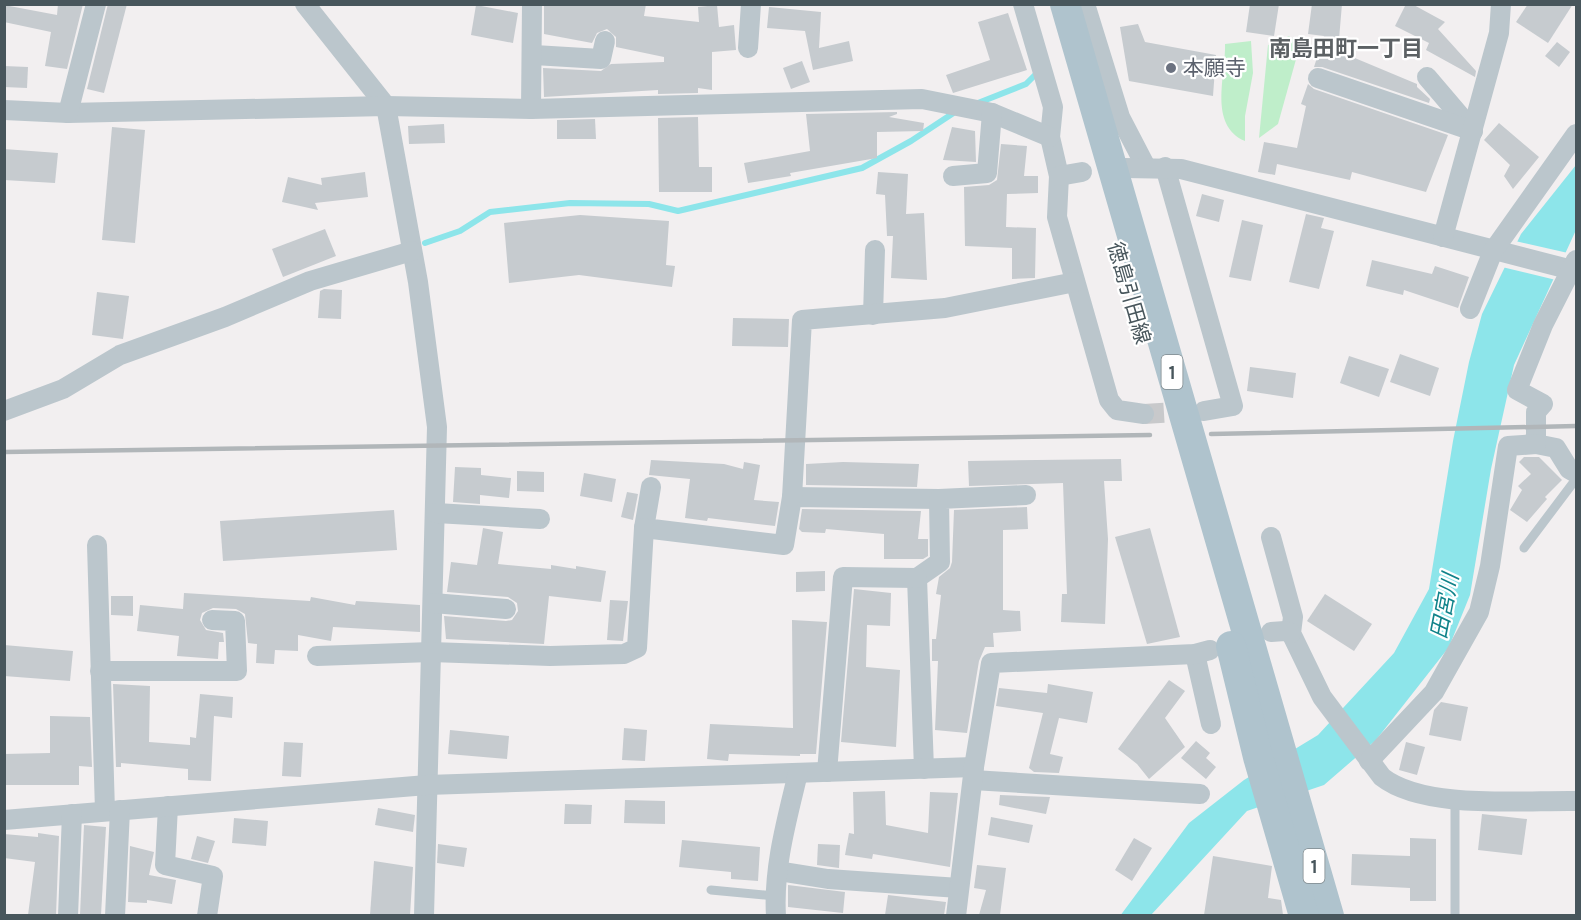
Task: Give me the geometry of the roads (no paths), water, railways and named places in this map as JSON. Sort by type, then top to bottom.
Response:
[{"type":"main road","name":"徳島引田線","points":[[1044,4],[1230,640],[1267,748]]},
{"type":"main road","name":"1","points":[[1065,4],[1289,825],[1304,915]]},
{"type":"main road","name":"1","points":[[1289,825],[1329,915]]},
{"type":"street","points":[[68,113],[96,4]]},
{"type":"street","points":[[305,4],[386,106],[412,251],[437,427],[424,915]]},
{"type":"street","points":[[531,109],[534,55],[532,4]]},
{"type":"street","points":[[748,48],[751,4]]},
{"type":"street","points":[[1023,4],[1053,107],[1050,137],[1059,176],[1057,217],[1109,400],[1117,410],[1143,414]]},
{"type":"street","points":[[1085,4],[1120,117],[1155,167],[1233,406],[1204,411]]},
{"type":"street","points":[[1443,237],[1499,33],[1501,4]]},
{"type":"street","points":[[534,55],[601,59],[605,41]]},
{"type":"street","points":[[1427,77],[1473,131]]},
{"type":"street","points":[[1318,78],[1473,131]]},
{"type":"street","points":[[4,110],[68,113],[386,106],[531,109],[922,99],[983,111],[1050,137]]},
{"type":"street","points":[[954,176],[987,173],[983,111]]},
{"type":"street","points":[[1470,309],[1497,252],[1576,134]]},
{"type":"street","points":[[1125,168],[1155,167],[1245,183],[1497,252],[1572,267],[1543,325],[1517,390],[1544,404],[1536,412],[1536,444]]},
{"type":"street","points":[[1059,176],[1082,172]]},
{"type":"street","points":[[873,315],[875,250]]},
{"type":"street","points":[[4,411],[63,389],[120,355],[225,317],[310,281],[412,251]]},
{"type":"street","points":[[644,528],[784,545],[792,497],[802,320],[945,308],[1075,282]]},
{"type":"street","points":[[1367,758],[1434,692],[1479,612],[1490,566],[1508,446],[1536,444],[1556,448],[1569,469],[1576,473]]},
{"type":"street","points":[[317,656],[431,652],[550,656],[624,654],[637,648],[644,528],[651,487]]},
{"type":"street","points":[[792,497],[939,499],[1026,495]]},
{"type":"street","points":[[827,772],[843,577],[917,578],[940,562],[939,499]]},
{"type":"street","points":[[436,513],[540,519]]},
{"type":"street","points":[[1271,537],[1293,616],[1281,633],[1327,704],[1367,758],[1395,786],[1427,796],[1455,799],[1576,801]]},
{"type":"street","points":[[97,545],[100,671],[112,811],[115,915]]},
{"type":"street","points":[[917,578],[924,769]]},
{"type":"street","points":[[433,603],[506,609]]},
{"type":"street","points":[[100,671],[237,671],[235,621],[212,620]]},
{"type":"street","points":[[956,915],[973,773],[991,663],[1202,652],[1211,724]]},
{"type":"street","points":[[4,820],[427,785],[924,769],[1200,794]]},
{"type":"street","points":[[776,915],[775,896],[783,837],[798,773]]},
{"type":"street","points":[[168,806],[165,865],[213,876],[207,915]]},
{"type":"street","points":[[68,915],[72,814]]},
{"type":"street","points":[[778,871],[828,879],[959,888]]},
{"type":"lane","points":[[1524,548],[1576,478]]},
{"type":"lane","points":[[1455,799],[1455,915]]},
{"type":"lane","points":[[711,890],[775,896]]},
{"type":"water","name":"田宮川","points":[[1576,165],[1576,230],[1514,365],[1491,469],[1470,595],[1449,647],[1376,740],[1324,785],[1247,811],[1151,915],[1120,916],[1189,823],[1244,780],[1318,735],[1394,653],[1429,589],[1453,441],[1469,362],[1482,314],[1521,234]]},
{"type":"waterway","points":[[978,103],[1026,84],[1036,74]]},
{"type":"waterway","points":[[425,243],[460,231],[490,212],[570,203],[649,204],[678,211],[862,168],[911,141],[955,112]]},
{"type":"tunnel","points":[[1144,414],[1192,411]]},
{"type":"railway","points":[[1211,434],[1576,426]]},
{"type":"railway","points":[[4,452],[1150,435]]},
{"type":"place","name":"本願寺","points":[[1171,68]]},
{"type":"district","name":"南島田町一丁目","points":[[1346,48]]}]
